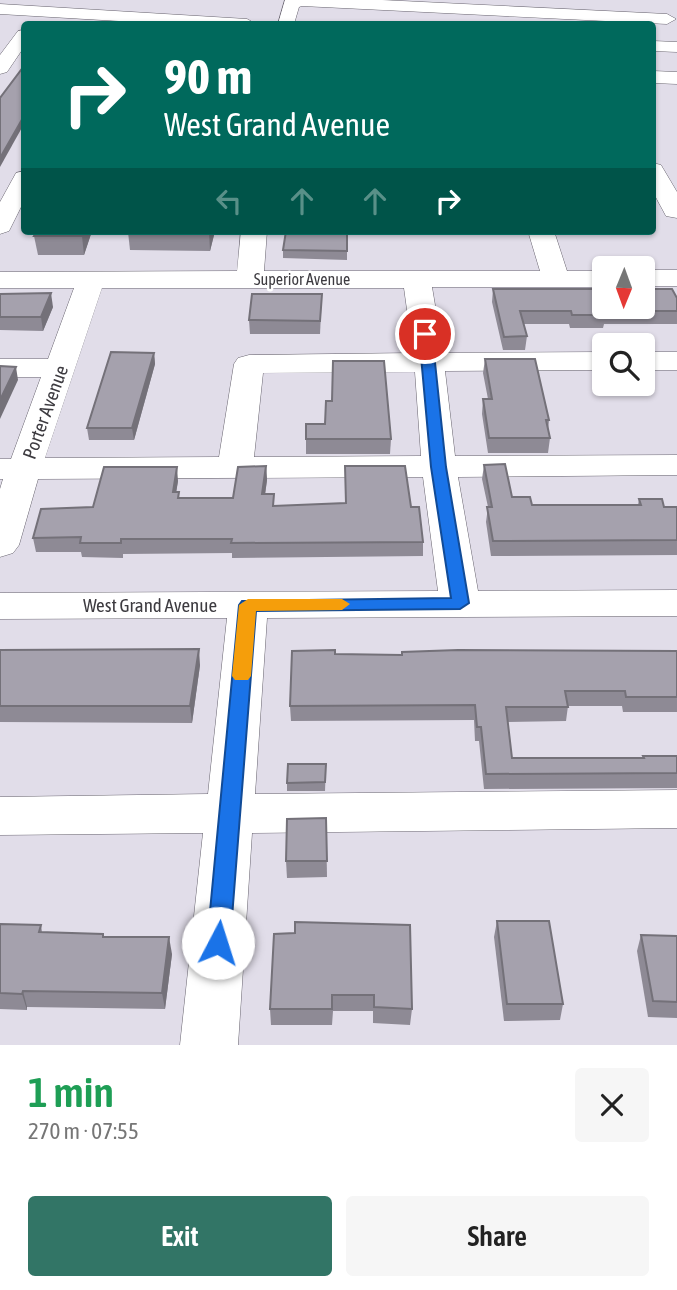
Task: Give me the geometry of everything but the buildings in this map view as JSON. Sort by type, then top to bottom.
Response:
[{"type":"street","points":[[88,14],[102,0]]},
{"type":"street","points":[[652,0],[672,26]]},
{"type":"street","points":[[287,21],[291,4],[301,1],[605,21]]},
{"type":"street","points":[[0,9],[37,18],[88,14],[109,20],[144,21]]},
{"type":"street","points":[[0,68],[21,39]]},
{"type":"street","points":[[656,46],[677,47]]},
{"type":"street","points":[[656,77],[677,78]]},
{"type":"street","points":[[656,178],[668,211]]},
{"type":"street","points":[[2,216],[21,183]]},
{"type":"street","points":[[250,279],[254,235]]},
{"type":"street","points":[[542,235],[556,279]]},
{"type":"street","points":[[655,278],[677,278]]},
{"type":"street","points":[[417,279],[429,361],[439,467],[460,603]]},
{"type":"street","name":"Superior Avenue","points":[[0,280],[592,279]]},
{"type":"street","name":"Porter Avenue","points":[[0,545],[12,469],[61,368],[91,280]]},
{"type":"street","points":[[235,468],[249,364],[592,361]]},
{"type":"street","points":[[655,361],[677,361]]},
{"type":"street","points":[[0,368],[61,368]]},
{"type":"street","points":[[12,469],[677,465]]},
{"type":"street","name":"West Grand Avenue","points":[[0,606],[677,603]]},
{"type":"street","points":[[209,1045],[248,605]]},
{"type":"street","points":[[0,816],[677,809]]},
{"type":"slow traffic","points":[[241,676],[248,605],[342,604]]},
{"type":"route","points":[[218,943],[248,605],[460,603],[439,467],[425,334]]}]
